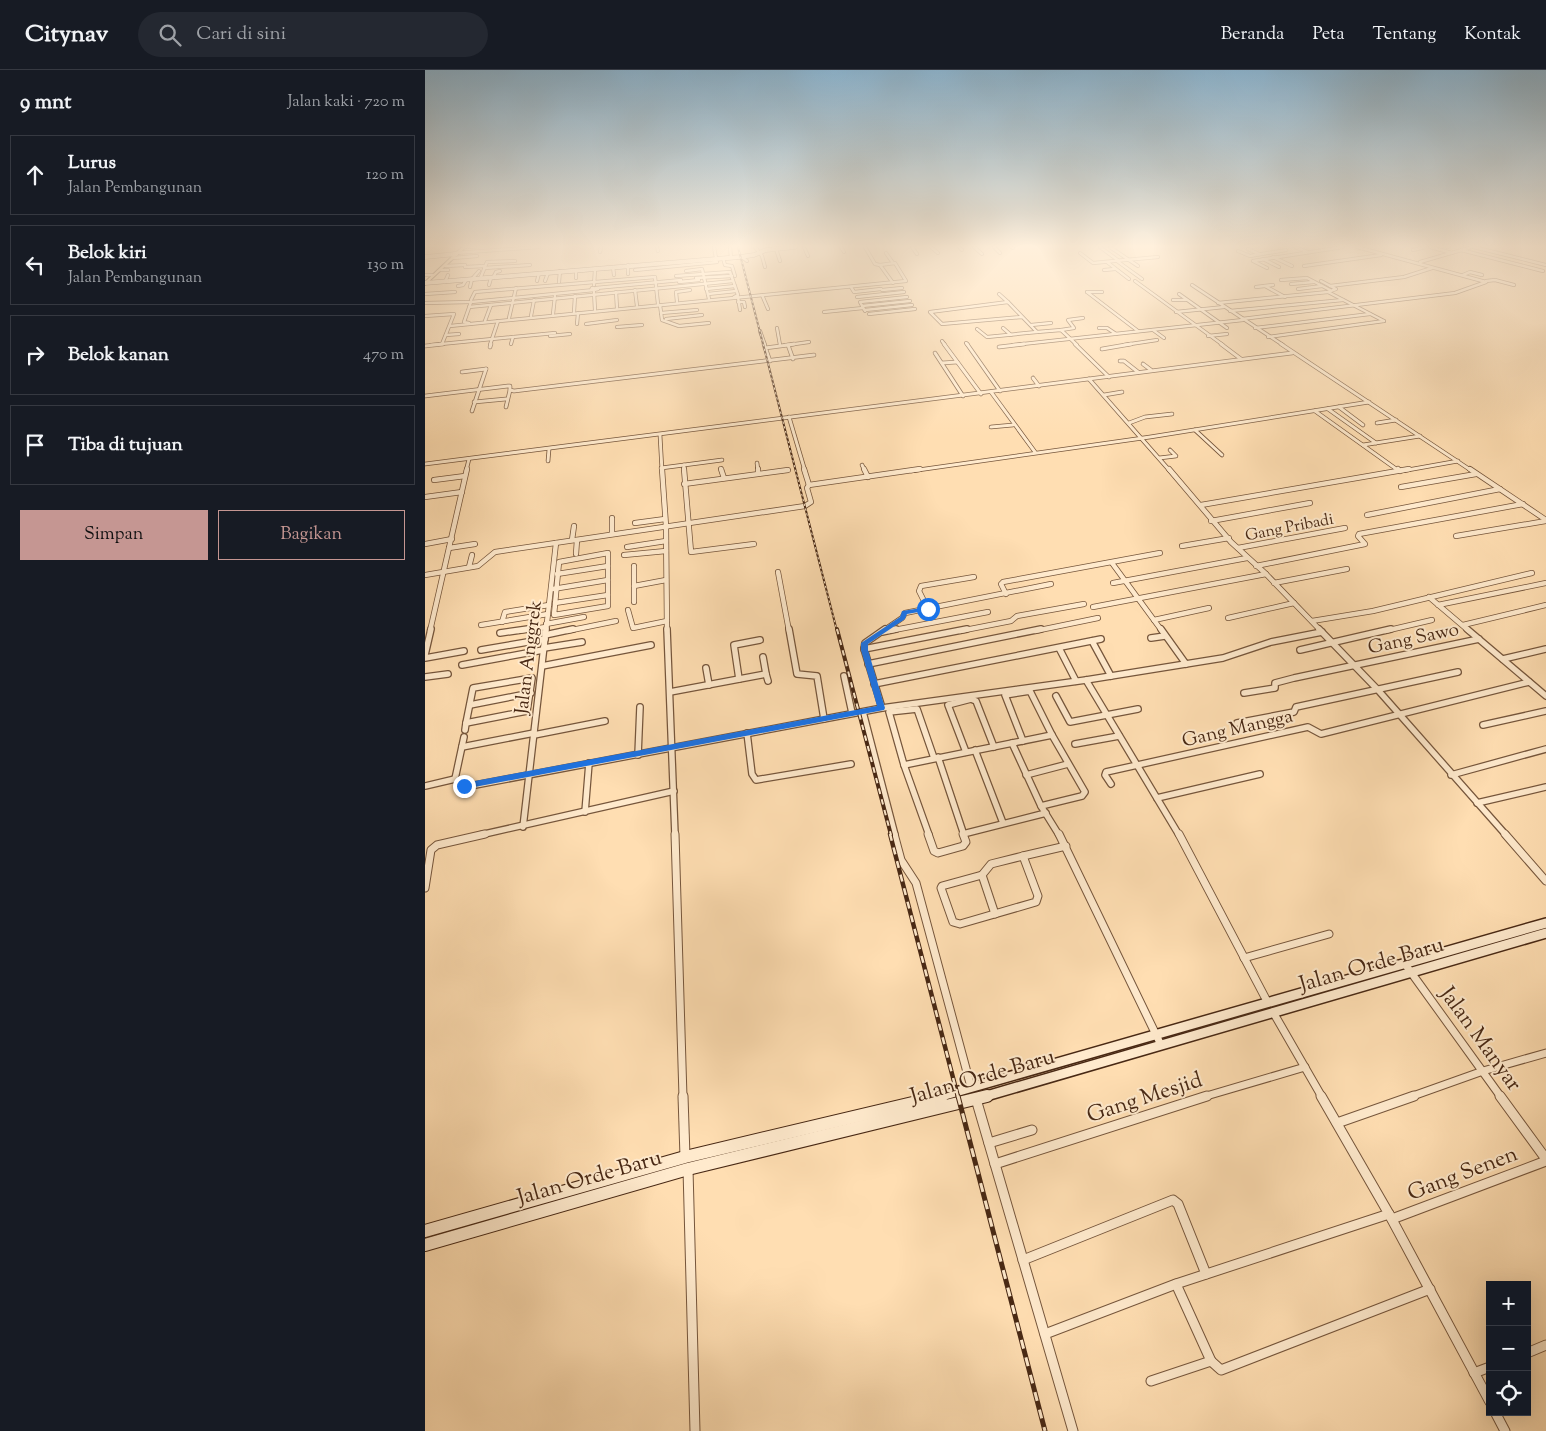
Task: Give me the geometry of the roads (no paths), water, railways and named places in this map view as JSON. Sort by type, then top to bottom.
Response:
[{"type":"main road","name":"Jalan Orde Baru","points":[[1409,968],[1546,923]]},
{"type":"main road","name":"Jalan Orde Baru","points":[[425,1231],[685,1157],[934,1098],[1159,1040],[1409,968],[1546,933]]},
{"type":"main road","name":"Jalan Orde Baru","points":[[425,1245],[688,1169],[976,1099],[1159,1040]]},
{"type":"main road","points":[[778,1136],[779,1148]]},
{"type":"main road","points":[[561,1192],[561,1205]]},
{"type":"street","points":[[468,311],[464,323],[576,313]]},
{"type":"street","points":[[485,321],[489,311]]},
{"type":"street","points":[[509,318],[511,311]]},
{"type":"street","points":[[531,316],[532,311]]},
{"type":"street","points":[[588,318],[588,315],[595,311],[608,311]]},
{"type":"street","points":[[601,311],[601,318]]},
{"type":"street","points":[[450,326],[605,311]]},
{"type":"street","points":[[616,311],[617,320]]},
{"type":"street","points":[[627,311],[637,311]]},
{"type":"street","points":[[662,320],[661,313],[691,311]]},
{"type":"street","points":[[824,312],[844,311]]},
{"type":"street","points":[[869,314],[905,311]]},
{"type":"street","points":[[942,311],[930,312],[938,322],[944,324],[1023,317]]},
{"type":"street","points":[[1017,311],[1037,332]]},
{"type":"street","points":[[1111,311],[1138,331]]},
{"type":"street","points":[[1176,312],[1188,311]]},
{"type":"street","points":[[1203,311],[1227,328]]},
{"type":"street","points":[[1230,311],[1235,311]]},
{"type":"street","points":[[1230,311],[1546,520]]},
{"type":"street","points":[[999,347],[1315,311]]},
{"type":"street","points":[[1268,337],[1384,322],[1362,311]]},
{"type":"street","points":[[1176,312],[1241,359]]},
{"type":"street","points":[[576,313],[577,324]]},
{"type":"street","points":[[425,318],[454,314],[442,344]]},
{"type":"street","points":[[1255,328],[1369,314]]},
{"type":"street","points":[[662,320],[702,315]]},
{"type":"street","points":[[425,318],[446,317]]},
{"type":"street","points":[[977,329],[985,337],[1061,330],[1074,328],[1068,320],[1083,318]]},
{"type":"street","points":[[587,324],[617,320],[624,321],[624,327]]},
{"type":"street","points":[[662,320],[679,326],[709,323]]},
{"type":"street","points":[[1038,320],[1043,324]]},
{"type":"street","points":[[490,347],[498,321]]},
{"type":"street","points":[[1031,325],[1051,323]]},
{"type":"street","points":[[617,327],[642,325]]},
{"type":"street","points":[[777,328],[780,346]]},
{"type":"street","points":[[1003,328],[1011,335]]},
{"type":"street","points":[[1099,328],[1107,328],[1116,334]]},
{"type":"street","points":[[545,334],[546,329]]},
{"type":"street","points":[[1061,330],[1109,376]]},
{"type":"street","points":[[1153,330],[1164,338]]},
{"type":"street","points":[[761,331],[770,361]]},
{"type":"street","points":[[512,341],[555,333]]},
{"type":"street","points":[[1125,333],[1137,343]]},
{"type":"street","points":[[446,335],[459,334]]},
{"type":"street","points":[[425,346],[502,338],[512,341],[570,334]]},
{"type":"street","points":[[1208,336],[1227,334]]},
{"type":"street","points":[[501,345],[502,338]]},
{"type":"street","points":[[1103,349],[1157,340]]},
{"type":"street","points":[[942,341],[981,394]]},
{"type":"street","points":[[765,348],[809,342]]},
{"type":"street","points":[[966,343],[1000,391]]},
{"type":"street","points":[[787,345],[793,359]]},
{"type":"street","points":[[425,464],[1292,353]]},
{"type":"street","points":[[952,355],[936,355],[963,396]]},
{"type":"street","points":[[509,390],[589,384],[814,356]]},
{"type":"street","points":[[1120,361],[1124,361],[1136,373],[1120,361]]},
{"type":"street","points":[[942,363],[957,362]]},
{"type":"street","points":[[1143,364],[1151,370]]},
{"type":"street","points":[[472,411],[487,366],[483,365]]},
{"type":"street","points":[[462,372],[486,369]]},
{"type":"street","points":[[1033,378],[1039,386]]},
{"type":"street","points":[[1089,379],[1201,505],[1211,521],[1247,558],[1266,574],[1322,632],[1331,644],[1378,690],[1546,881]]},
{"type":"street","points":[[425,396],[509,386],[506,407]]},
{"type":"street","points":[[991,392],[1013,425],[1035,452]]},
{"type":"street","points":[[1104,396],[1122,392]]},
{"type":"street","points":[[474,402],[506,399]]},
{"type":"street","points":[[809,485],[1195,430],[1369,402]]},
{"type":"street","points":[[1339,407],[1363,425]]},
{"type":"street","points":[[1328,409],[1376,443]]},
{"type":"street","points":[[1315,411],[1399,472]]},
{"type":"street","points":[[1129,423],[1145,417],[1172,414]]},
{"type":"street","points":[[635,523],[688,523],[805,506],[811,502],[807,488],[809,485],[789,417]]},
{"type":"street","points":[[1377,423],[1396,420]]},
{"type":"street","points":[[991,427],[1013,425]]},
{"type":"street","points":[[1195,430],[1222,455]]},
{"type":"street","points":[[660,435],[666,541],[685,1157]]},
{"type":"street","points":[[1363,445],[1420,436]]},
{"type":"street","points":[[547,461],[549,449]]},
{"type":"street","points":[[1159,458],[1176,456],[1171,450]]},
{"type":"street","points":[[464,651],[425,656],[469,459]]},
{"type":"street","points":[[661,468],[722,460]]},
{"type":"street","points":[[1201,505],[1458,461]]},
{"type":"street","points":[[757,462],[759,473]]},
{"type":"street","points":[[684,465],[691,552],[754,544]]},
{"type":"street","points":[[862,465],[867,477]]},
{"type":"street","points":[[721,468],[724,478]]},
{"type":"street","points":[[685,484],[788,470]]},
{"type":"street","points":[[1401,488],[1476,474]]},
{"type":"street","points":[[434,480],[465,476]]},
{"type":"street","points":[[1367,515],[1500,489]]},
{"type":"street","points":[[425,497],[462,492]]},
{"type":"street","points":[[1211,521],[1310,503]]},
{"type":"street","points":[[1256,566],[1365,544],[1357,536],[1372,532],[1523,504]]},
{"type":"street","points":[[612,518],[612,534]]},
{"type":"street","points":[[1456,536],[1546,520]]},
{"type":"street","points":[[425,575],[481,565],[489,554],[495,552],[612,534],[665,523]]},
{"type":"street","points":[[574,526],[576,554]]},
{"type":"street","name":"Gang Pribadi","points":[[1238,548],[1345,528]]},
{"type":"street","points":[[1182,546],[1229,538]]},
{"type":"street","points":[[425,544],[452,539]]},
{"type":"street","points":[[627,547],[666,541]]},
{"type":"street","name":"Jalan Anggrek","points":[[523,827],[546,625],[553,589],[556,543]]},
{"type":"street","points":[[449,548],[475,544]]},
{"type":"street","points":[[624,555],[666,552]]},
{"type":"street","points":[[1006,594],[1001,584],[1003,582],[1111,563],[1160,552]]},
{"type":"street","points":[[607,553],[608,595],[606,608],[557,616],[553,615],[555,603],[553,589],[558,564],[562,561],[607,553]]},
{"type":"street","points":[[469,567],[472,555]]},
{"type":"street","points":[[1113,582],[1247,558]]},
{"type":"street","points":[[1111,563],[1186,664]]},
{"type":"street","points":[[557,574],[608,566]]},
{"type":"street","points":[[634,602],[635,566]]},
{"type":"street","points":[[1274,583],[1347,568]]},
{"type":"street","points":[[778,572],[797,674],[800,676],[812,674],[817,676],[824,719]]},
{"type":"street","points":[[1312,622],[1356,614],[1532,572]]},
{"type":"street","points":[[1093,607],[1139,600],[1266,574]]},
{"type":"street","points":[[928,609],[919,590],[921,586],[974,576]]},
{"type":"street","points":[[553,589],[608,580]]},
{"type":"street","points":[[634,586],[666,580]]},
{"type":"street","points":[[1438,605],[1546,583]]},
{"type":"street","points":[[881,708],[864,650],[865,643],[903,618],[905,613],[1051,584]]},
{"type":"street","points":[[555,603],[608,595]]},
{"type":"street","points":[[1429,597],[1529,682],[1543,691],[1546,696]]},
{"type":"street","points":[[1228,618],[1294,603]]},
{"type":"street","points":[[864,650],[1011,621],[1017,616],[1084,604]]},
{"type":"street","points":[[502,622],[505,612],[549,605]]},
{"type":"street","points":[[1463,625],[1546,605]]},
{"type":"street","points":[[1154,620],[1209,608]]},
{"type":"street","points":[[628,610],[633,628],[667,621]]},
{"type":"street","points":[[883,632],[989,612]]},
{"type":"street","points":[[481,625],[548,614]]},
{"type":"street","points":[[499,633],[584,617]]},
{"type":"street","points":[[869,664],[1099,618]]},
{"type":"street","points":[[481,650],[616,620]]},
{"type":"street","points":[[1300,650],[1432,620]]},
{"type":"street","points":[[425,786],[455,780],[464,786],[470,786],[881,708],[1086,680],[1235,656],[1269,643],[1322,632]]},
{"type":"street","points":[[1151,638],[1165,636]]},
{"type":"street","points":[[874,684],[1101,639]]},
{"type":"street","name":"Gang Sawo","points":[[1244,693],[1275,688],[1275,683],[1353,665],[1479,639]]},
{"type":"street","points":[[739,679],[734,645],[760,640]]},
{"type":"street","points":[[1092,641],[1111,676]]},
{"type":"street","points":[[462,665],[582,642]]},
{"type":"street","points":[[541,666],[651,645]]},
{"type":"street","points":[[1059,648],[1076,681]]},
{"type":"street","points":[[1503,659],[1546,649]]},
{"type":"street","points":[[763,656],[768,681]]},
{"type":"street","points":[[706,668],[709,684]]},
{"type":"street","points":[[1237,723],[1294,712],[1296,707],[1312,703],[1458,672]]},
{"type":"street","points":[[425,677],[448,674]]},
{"type":"street","points":[[670,692],[766,674]]},
{"type":"street","points":[[844,676],[853,713]]},
{"type":"street","points":[[465,730],[473,689],[531,678],[528,708],[524,712],[467,723]]},
{"type":"street","points":[[1086,680],[1181,839],[1270,1008],[1390,1216],[1486,1395]]},
{"type":"street","name":"Gang Mangga","points":[[1111,784],[1105,775],[1106,772],[1308,727],[1319,734],[1529,682]]},
{"type":"street","points":[[470,705],[539,692]]},
{"type":"street","points":[[1023,741],[1005,695],[1032,692],[1052,736],[1085,794],[1041,806]]},
{"type":"street","points":[[1056,696],[1070,722],[1138,709]]},
{"type":"street","points":[[966,752],[948,705],[971,699],[976,701],[994,747]]},
{"type":"street","points":[[638,755],[640,707]]},
{"type":"street","points":[[917,709],[936,757],[965,842],[963,846],[938,853],[933,851],[904,765],[889,713],[917,709]]},
{"type":"street","points":[[1483,725],[1546,711]]},
{"type":"street","points":[[863,712],[901,860],[916,883],[971,1088]]},
{"type":"street","points":[[462,747],[605,721]]},
{"type":"street","points":[[747,733],[753,774],[756,780],[851,764]]},
{"type":"street","points":[[904,765],[936,757],[1052,736]]},
{"type":"street","points":[[1075,744],[1119,736]]},
{"type":"street","points":[[455,780],[464,737]]},
{"type":"street","points":[[1012,743],[1041,806],[1065,846],[1159,1040]]},
{"type":"street","points":[[1451,775],[1546,748]]},
{"type":"street","points":[[975,750],[1003,823]]},
{"type":"street","points":[[585,812],[589,763]]},
{"type":"street","points":[[1026,775],[1068,764]]},
{"type":"street","points":[[1157,798],[1260,774]]},
{"type":"street","points":[[1477,803],[1546,787]]},
{"type":"street","points":[[425,888],[433,847],[674,791]]},
{"type":"street","points":[[963,834],[1046,813]]},
{"type":"street","points":[[1023,856],[1038,900],[1036,902],[956,924],[953,922],[941,888],[945,885],[982,875],[991,864],[1023,856],[1065,846]]},
{"type":"street","points":[[982,875],[995,914]]},
{"type":"street","points":[[1244,958],[1329,934]]},
{"type":"street","name":"Jalan Manyar","points":[[1409,968],[1546,1160]]},
{"type":"street","points":[[1337,1123],[1483,1071],[1546,1053]]},
{"type":"street","name":"Gang Mesjid","points":[[995,1164],[1165,1108],[1305,1067]]},
{"type":"street","points":[[976,1099],[1073,1431]]},
{"type":"street","points":[[989,1144],[1032,1130]]},
{"type":"street","name":"Gang Senen","points":[[1045,1334],[1176,1284],[1390,1216],[1546,1160]]},
{"type":"street","points":[[688,1169],[695,1431]]},
{"type":"street","points":[[1023,1260],[1173,1200],[1178,1204],[1206,1274]]},
{"type":"street","points":[[1176,1284],[1211,1361],[1218,1369],[1225,1369],[1430,1289]]},
{"type":"street","points":[[1531,1351],[1546,1345]]},
{"type":"street","points":[[1151,1381],[1211,1361]]},
{"type":"street","points":[[1474,1373],[1486,1368]]},
{"type":"street","points":[[1497,1416],[1505,1431]]},
{"type":"railway","points":[[754,311],[837,631]]},
{"type":"railway","points":[[837,629],[891,835]]},
{"type":"railway","points":[[890,834],[958,1097]]},
{"type":"railway","points":[[958,1096],[1045,1431]]}]
